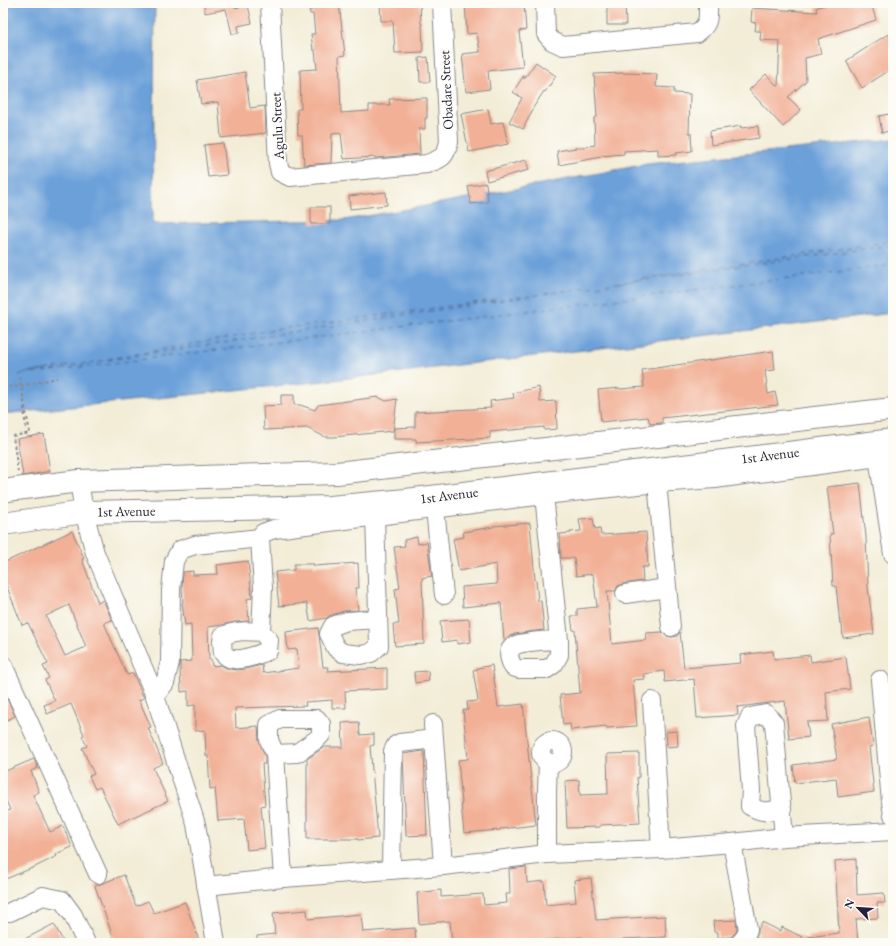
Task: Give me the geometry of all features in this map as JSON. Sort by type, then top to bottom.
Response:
[{"type":"main road","points":[[10,490],[79,481],[338,473],[893,409]]},
{"type":"main road","name":"1st Avenue","points":[[3,524],[84,512],[330,507],[414,499],[893,440]]},
{"type":"street","name":"Agulu Street","points":[[270,3],[278,163],[280,172],[290,177],[427,164]]},
{"type":"street","name":"Obadare Street","points":[[427,164],[439,160],[446,154],[449,142],[442,3]]},
{"type":"street","points":[[545,3],[546,34],[552,41],[563,46],[697,33],[704,28],[708,19],[708,3]]},
{"type":"street","points":[[261,632],[263,588],[260,538],[263,533],[274,529],[544,495],[657,483],[715,479],[885,456],[893,554]]},
{"type":"street","points":[[79,481],[84,512],[95,553],[155,696],[196,824],[216,943]]},
{"type":"street","points":[[657,483],[671,627]]},
{"type":"street","points":[[544,495],[559,640]]},
{"type":"street","points":[[435,509],[444,595]]},
{"type":"street","points":[[375,516],[378,619]]},
{"type":"street","points":[[155,696],[165,683],[170,662],[171,590],[174,561],[180,550],[195,545],[260,538]]},
{"type":"street","points":[[625,594],[667,588]]},
{"type":"street","points":[[3,665],[98,874]]},
{"type":"street","points":[[880,680],[893,815]]},
{"type":"street","points":[[652,701],[661,849]]},
{"type":"street","points":[[782,809],[764,811],[750,806],[751,790],[746,726],[750,717],[766,714],[774,723],[782,809],[784,837]]},
{"type":"street","points":[[391,870],[393,751],[396,745],[400,742],[434,732],[443,866]]},
{"type":"street","points":[[275,754],[283,878]]},
{"type":"street","points":[[547,854],[548,762]]},
{"type":"street","points":[[206,886],[283,878],[443,866],[547,854],[661,849],[784,837],[893,831]]},
{"type":"street","points":[[732,843],[748,929],[745,937],[740,943]]},
{"type":"street","points":[[10,912],[43,896],[62,900],[73,915],[86,943]]},
{"type":"path","points":[[10,490],[18,470],[13,436],[30,433],[19,375]]},
{"type":"path","points":[[3,387],[22,386],[57,378]]},
{"type":"path","points":[[22,386],[26,431]]},
{"type":"water","points":[[3,3],[155,3],[153,224],[344,220],[647,164],[893,139],[893,313],[334,380],[3,414]]},
{"type":"building","points":[[204,3],[235,3],[235,8],[248,5],[252,23],[238,26],[239,33],[232,34],[226,9],[205,13]]},
{"type":"building","points":[[309,3],[339,3],[345,55],[339,56],[341,113],[369,111],[369,105],[390,105],[389,99],[427,98],[427,118],[425,118],[425,129],[419,129],[420,154],[344,159],[341,133],[332,134],[331,163],[304,165],[302,135],[298,135],[297,109],[301,109],[300,70],[317,69],[315,50],[313,50],[311,34],[315,34],[313,14],[310,14]]},
{"type":"building","points":[[380,3],[420,3],[423,52],[395,53],[393,21],[381,21]]},
{"type":"building","points":[[465,3],[524,3],[526,30],[519,31],[523,67],[488,71],[490,89],[466,92],[462,54],[480,52],[477,33],[467,34]]},
{"type":"building","points":[[607,3],[625,3],[626,25],[607,25]]},
{"type":"building","points":[[830,3],[871,3],[876,20],[818,39],[821,54],[805,58],[806,81],[788,97],[801,110],[783,127],[749,90],[766,74],[778,87],[780,41],[760,40],[761,31],[755,31],[756,23],[751,22],[752,8],[817,12],[816,8]]},
{"type":"building","points":[[888,34],[893,43],[893,68],[862,88],[846,61]]},
{"type":"building","points":[[428,57],[430,82],[420,82],[419,58]]},
{"type":"building","points":[[536,62],[556,76],[531,111],[523,129],[509,122],[522,98],[513,92],[524,75],[524,79]]},
{"type":"building","points":[[245,72],[250,108],[265,106],[266,133],[221,138],[218,102],[201,104],[197,80]]},
{"type":"building","points":[[594,74],[657,74],[656,87],[674,88],[674,93],[690,94],[689,133],[691,133],[692,151],[676,153],[676,155],[658,156],[658,149],[624,151],[624,154],[601,156],[559,165],[557,151],[595,145],[594,118],[597,117]]},
{"type":"building","points":[[488,109],[491,124],[503,122],[508,144],[469,152],[461,114]]},
{"type":"building","points":[[889,114],[892,130],[882,133],[879,116]]},
{"type":"building","points":[[741,126],[741,128],[758,126],[759,138],[711,145],[710,131]]},
{"type":"building","points":[[223,143],[227,175],[208,177],[204,145]]},
{"type":"building","points":[[526,160],[529,170],[487,181],[485,171]]},
{"type":"building","points":[[486,183],[488,202],[471,204],[468,186]]},
{"type":"building","points":[[386,192],[387,205],[350,209],[349,196]]},
{"type":"building","points":[[311,207],[330,207],[330,224],[311,224]]},
{"type":"building","points":[[773,351],[775,370],[765,371],[768,394],[775,392],[778,405],[662,418],[662,423],[650,424],[648,417],[601,422],[598,390],[644,387],[642,370]]},
{"type":"building","points":[[539,387],[540,402],[556,401],[557,429],[544,430],[544,427],[490,432],[490,438],[416,442],[416,439],[394,439],[394,428],[415,427],[415,412],[491,408],[490,401],[514,398],[513,393]]},
{"type":"building","points":[[281,395],[294,395],[294,405],[300,405],[315,410],[318,405],[378,397],[386,401],[397,399],[393,431],[325,437],[307,428],[264,430],[263,406],[281,405]]},
{"type":"building","points":[[44,434],[50,471],[23,476],[17,439]]},
{"type":"building","points":[[860,483],[866,537],[868,588],[874,634],[843,638],[836,586],[833,586],[830,534],[833,534],[827,487]]},
{"type":"building","points":[[593,518],[595,529],[600,528],[601,535],[646,532],[648,567],[642,567],[643,581],[623,584],[618,586],[615,591],[607,591],[612,644],[647,640],[646,633],[662,632],[666,636],[672,637],[677,636],[680,632],[684,668],[741,663],[740,655],[773,651],[774,659],[810,655],[811,662],[846,657],[850,689],[826,692],[828,721],[807,722],[809,737],[789,739],[785,701],[737,707],[738,715],[697,718],[694,679],[665,682],[664,671],[644,674],[645,679],[633,680],[637,726],[607,728],[606,726],[571,730],[570,724],[563,725],[560,695],[580,693],[575,630],[573,630],[571,616],[577,616],[577,609],[597,607],[593,574],[576,576],[574,558],[561,558],[560,534],[581,531],[579,519]]},
{"type":"building","points":[[530,523],[535,580],[538,601],[541,601],[544,630],[515,634],[504,640],[501,603],[463,607],[462,587],[497,584],[496,564],[459,571],[453,539],[464,537],[463,532],[493,526]]},
{"type":"building","points":[[72,531],[84,558],[82,559],[98,603],[103,600],[112,620],[104,623],[127,675],[133,673],[144,698],[139,700],[151,727],[148,728],[163,763],[153,768],[168,801],[118,824],[100,787],[95,789],[89,776],[94,774],[82,748],[87,746],[71,704],[47,714],[44,705],[55,701],[45,680],[49,678],[43,666],[48,664],[28,623],[22,625],[7,587],[3,589],[3,563]],"holes":[[[69,605],[86,647],[65,656],[46,616]]]},
{"type":"building","points":[[417,537],[418,544],[427,542],[432,576],[422,578],[424,644],[395,646],[393,624],[399,624],[395,589],[400,588],[394,547],[405,546],[404,540]]},
{"type":"building","points":[[248,561],[252,598],[247,599],[249,621],[208,627],[209,660],[211,659],[212,666],[221,665],[228,669],[239,670],[262,665],[263,673],[299,668],[297,649],[288,650],[286,632],[318,628],[323,667],[328,667],[327,671],[387,668],[387,689],[345,691],[346,708],[332,708],[332,700],[305,702],[306,706],[235,708],[236,728],[258,726],[259,740],[265,756],[265,764],[262,764],[265,805],[261,806],[265,848],[247,850],[244,819],[218,821],[215,788],[210,789],[205,730],[195,731],[195,705],[188,706],[188,691],[181,692],[180,662],[192,661],[191,624],[185,625],[182,603],[183,572],[193,571],[193,575],[218,574],[217,565]]},
{"type":"building","points":[[358,563],[359,588],[355,588],[358,610],[344,611],[327,618],[310,621],[307,603],[279,606],[275,572],[294,570],[294,564],[314,564],[314,566]]},
{"type":"building","points":[[469,619],[471,642],[457,644],[457,640],[442,642],[440,621]]},
{"type":"building","points":[[492,665],[498,707],[523,704],[536,825],[464,833],[458,760],[468,759],[463,710],[468,710],[467,702],[478,701],[473,670]]},
{"type":"building","points":[[428,671],[429,681],[415,683],[414,672]]},
{"type":"building","points":[[3,690],[15,716],[3,722]]},
{"type":"building","points":[[869,717],[873,746],[869,747],[874,792],[838,797],[836,778],[795,783],[793,765],[837,759],[831,724]]},
{"type":"building","points":[[359,722],[360,735],[374,734],[374,745],[370,746],[378,838],[358,840],[307,839],[307,759],[324,747],[343,747],[342,723]]},
{"type":"building","points":[[677,731],[678,746],[667,747],[666,732]]},
{"type":"building","points":[[424,751],[427,835],[406,836],[403,754]]},
{"type":"building","points":[[639,753],[639,777],[637,777],[640,823],[600,825],[600,827],[567,828],[565,781],[579,780],[580,795],[608,794],[607,754]]},
{"type":"building","points":[[34,759],[38,768],[31,771],[39,792],[33,795],[50,832],[63,826],[72,847],[56,854],[57,856],[35,867],[3,880],[3,813],[10,810],[3,793],[3,772]]},
{"type":"building","points":[[856,859],[857,895],[884,893],[885,903],[877,903],[878,918],[856,919],[858,943],[754,943],[762,922],[780,931],[782,927],[808,940],[808,937],[839,933],[835,861]]},
{"type":"building","points":[[526,867],[527,883],[544,881],[546,905],[576,902],[574,880],[591,878],[596,920],[665,916],[666,937],[623,939],[623,943],[583,943],[582,937],[526,943],[452,943],[450,921],[419,924],[417,893],[441,890],[441,897],[483,894],[484,905],[507,903],[506,894],[510,894],[509,869]]},
{"type":"building","points":[[124,875],[136,906],[148,901],[154,913],[185,902],[200,943],[115,943],[95,886]]},
{"type":"building","points":[[307,910],[308,919],[361,914],[363,932],[415,928],[416,943],[257,943],[257,936],[275,934],[273,913]]},
{"type":"building","points":[[736,920],[736,932],[731,937],[718,938],[718,932],[714,932],[713,921]]},
{"type":"building","points":[[54,924],[64,943],[17,943]]},
{"type":"ferry route","points":[[19,375],[23,373],[893,241]]},
{"type":"ferry route","points":[[619,283],[893,245]]},
{"type":"ferry route","points":[[34,373],[893,265]]},
{"type":"ferry route","points":[[108,359],[273,330],[524,296]]},
{"type":"ferry route","points":[[22,374],[46,370]]}]
